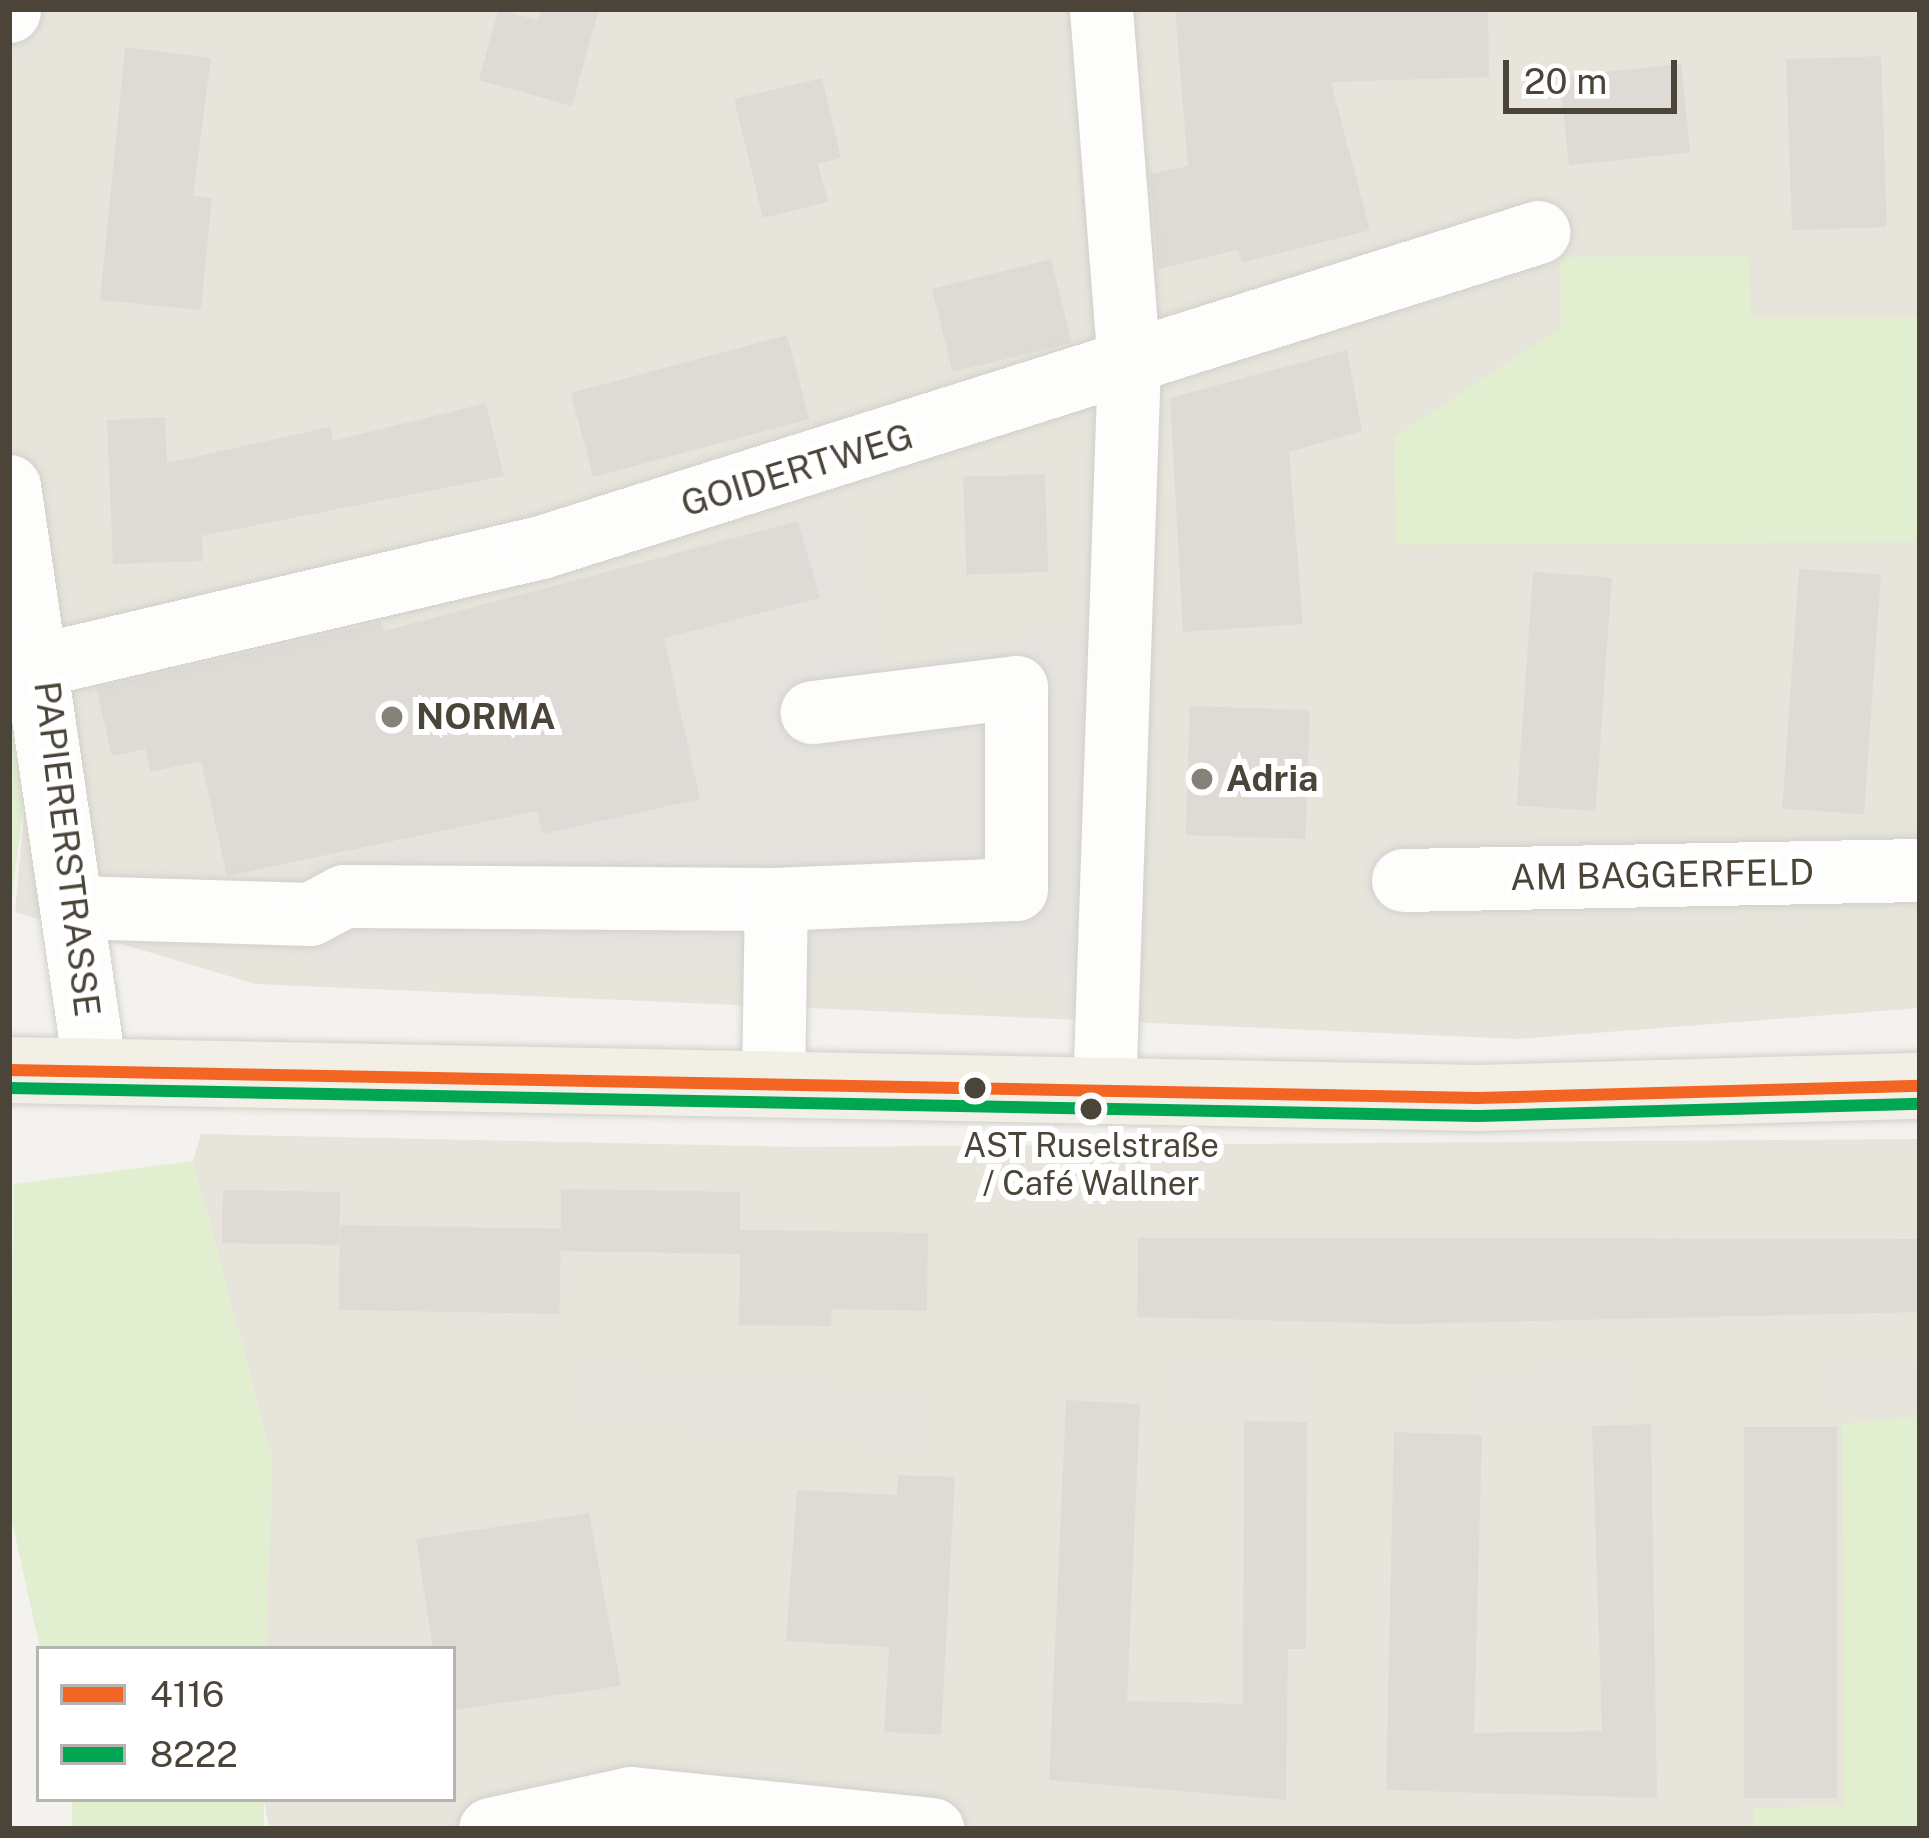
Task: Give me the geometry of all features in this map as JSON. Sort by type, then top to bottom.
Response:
[{"type":"main road","points":[[9,1070],[1478,1098],[1920,1086]]},
{"type":"street","points":[[1101,9],[1129,362],[1104,1092]]},
{"type":"street","name":"GOIDERTWEG","points":[[43,664],[541,547],[1538,232]]},
{"type":"street","name":"PAPIERERSTRASSE","points":[[9,485],[43,664],[95,1071]]},
{"type":"street","points":[[74,907],[310,914],[344,896],[776,898],[1016,889],[1016,687],[812,712]]},
{"type":"street","name":"AM BAGGERFELD","points":[[1403,880],[1920,870]]},
{"type":"street","points":[[773,1084],[776,898]]},
{"type":"street","points":[[490,1829],[632,1798],[932,1829]]},
{"type":"shaded area","points":[[9,9],[1920,9],[1920,1008],[1518,1039],[255,984],[15,912],[27,780],[9,689]]},
{"type":"shaded area","points":[[843,497],[882,670],[1091,626],[1087,978],[314,964],[308,863],[537,811],[544,834],[646,562]]},
{"type":"shaded area","points":[[201,1134],[800,1147],[1920,1139],[1920,1829],[269,1829],[264,1802],[456,1802],[456,1646],[266,1646],[272,1458],[193,1161]]},
{"type":"shaded area","points":[[1626,1368],[1629,1406],[1485,1418],[1482,1381]]},
{"type":"shaded area","points":[[1824,1369],[1920,1369],[1920,1407],[1824,1407]]},
{"type":"shaded area","points":[[579,1370],[924,1400],[920,1444],[575,1414]]},
{"type":"shaded area","points":[[1299,1370],[1300,1409],[1177,1411],[1176,1372]]},
{"type":"green space","points":[[1749,256],[1751,318],[1920,317],[1920,542],[1395,545],[1394,437],[1561,327],[1560,257]]},
{"type":"green space","points":[[9,689],[27,780],[9,918]]},
{"type":"green space","points":[[193,1161],[272,1458],[266,1646],[39,1646],[9,1507],[14,1184]]},
{"type":"green space","points":[[1920,1416],[1920,1829],[1754,1829],[1753,1808],[1844,1805],[1842,1424]]},
{"type":"green space","points":[[72,1802],[264,1802],[264,1829],[72,1829]]},
{"type":"building","points":[[541,9],[599,9],[572,106],[479,80],[498,10],[538,20]]},
{"type":"building","points":[[1175,9],[1488,9],[1489,77],[1331,82],[1370,230],[1242,263],[1238,250],[1158,269],[1150,174],[1188,166]]},
{"type":"building","points":[[125,47],[211,58],[193,196],[212,198],[201,310],[100,300]]},
{"type":"building","points":[[1881,56],[1887,227],[1792,230],[1786,59]]},
{"type":"building","points":[[1681,64],[1690,153],[1569,165],[1560,77]]},
{"type":"building","points":[[822,78],[841,158],[818,164],[828,202],[763,218],[734,99]]},
{"type":"building","points":[[1051,259],[1072,342],[952,372],[932,289]]},
{"type":"building","points":[[787,335],[810,419],[593,477],[571,393]]},
{"type":"building","points":[[1347,350],[1362,431],[1289,452],[1303,624],[1183,632],[1170,398]]},
{"type":"building","points":[[486,403],[504,476],[202,536],[203,561],[113,564],[107,420],[165,417],[167,463],[330,427],[333,441]]},
{"type":"building","points":[[1045,474],[1048,572],[966,575],[963,477]]},
{"type":"building","name":"NORMA","points":[[798,521],[820,598],[664,638],[700,799],[543,834],[537,811],[227,876],[201,761],[151,772],[145,749],[112,756],[96,688],[381,622],[384,631]]},
{"type":"building","points":[[1799,569],[1881,575],[1864,814],[1782,808]]},
{"type":"building","points":[[1533,572],[1612,578],[1595,811],[1517,805]]},
{"type":"building","points":[[1190,706],[1310,710],[1305,839],[1185,835]]},
{"type":"building","points":[[561,1189],[740,1192],[740,1230],[928,1233],[927,1311],[832,1309],[831,1326],[739,1325],[740,1254],[561,1251]]},
{"type":"building","points":[[223,1190],[340,1192],[339,1245],[222,1243]]},
{"type":"building","points":[[340,1225],[561,1229],[559,1314],[339,1310]]},
{"type":"building","points":[[1138,1238],[1920,1239],[1920,1312],[1402,1324],[1137,1317]]},
{"type":"building","points":[[1066,1400],[1140,1404],[1127,1701],[1243,1704],[1244,1421],[1307,1422],[1306,1649],[1288,1649],[1286,1800],[1049,1780]]},
{"type":"building","points":[[1651,1424],[1657,1798],[1386,1790],[1394,1432],[1482,1435],[1474,1733],[1602,1731],[1592,1426]]},
{"type":"building","points":[[1744,1427],[1837,1427],[1837,1798],[1744,1798]]},
{"type":"building","points":[[898,1475],[955,1477],[941,1735],[884,1732],[889,1647],[786,1641],[797,1490],[897,1495]]},
{"type":"building","points":[[589,1513],[621,1686],[456,1710],[456,1646],[433,1646],[416,1539]]},
{"type":"transit line","name":"4116","points":[[9,1070],[1478,1098],[1920,1086]]},
{"type":"transit line","name":"8222","points":[[9,1088],[1478,1116],[1920,1104]]},
{"type":"place","name":"NORMA","points":[[392,717]]},
{"type":"place","name":"Adria","points":[[1202,779]]},
{"type":"place","name":"AST Ruselstraße / Café Wallner","points":[[1091,1109]]}]
